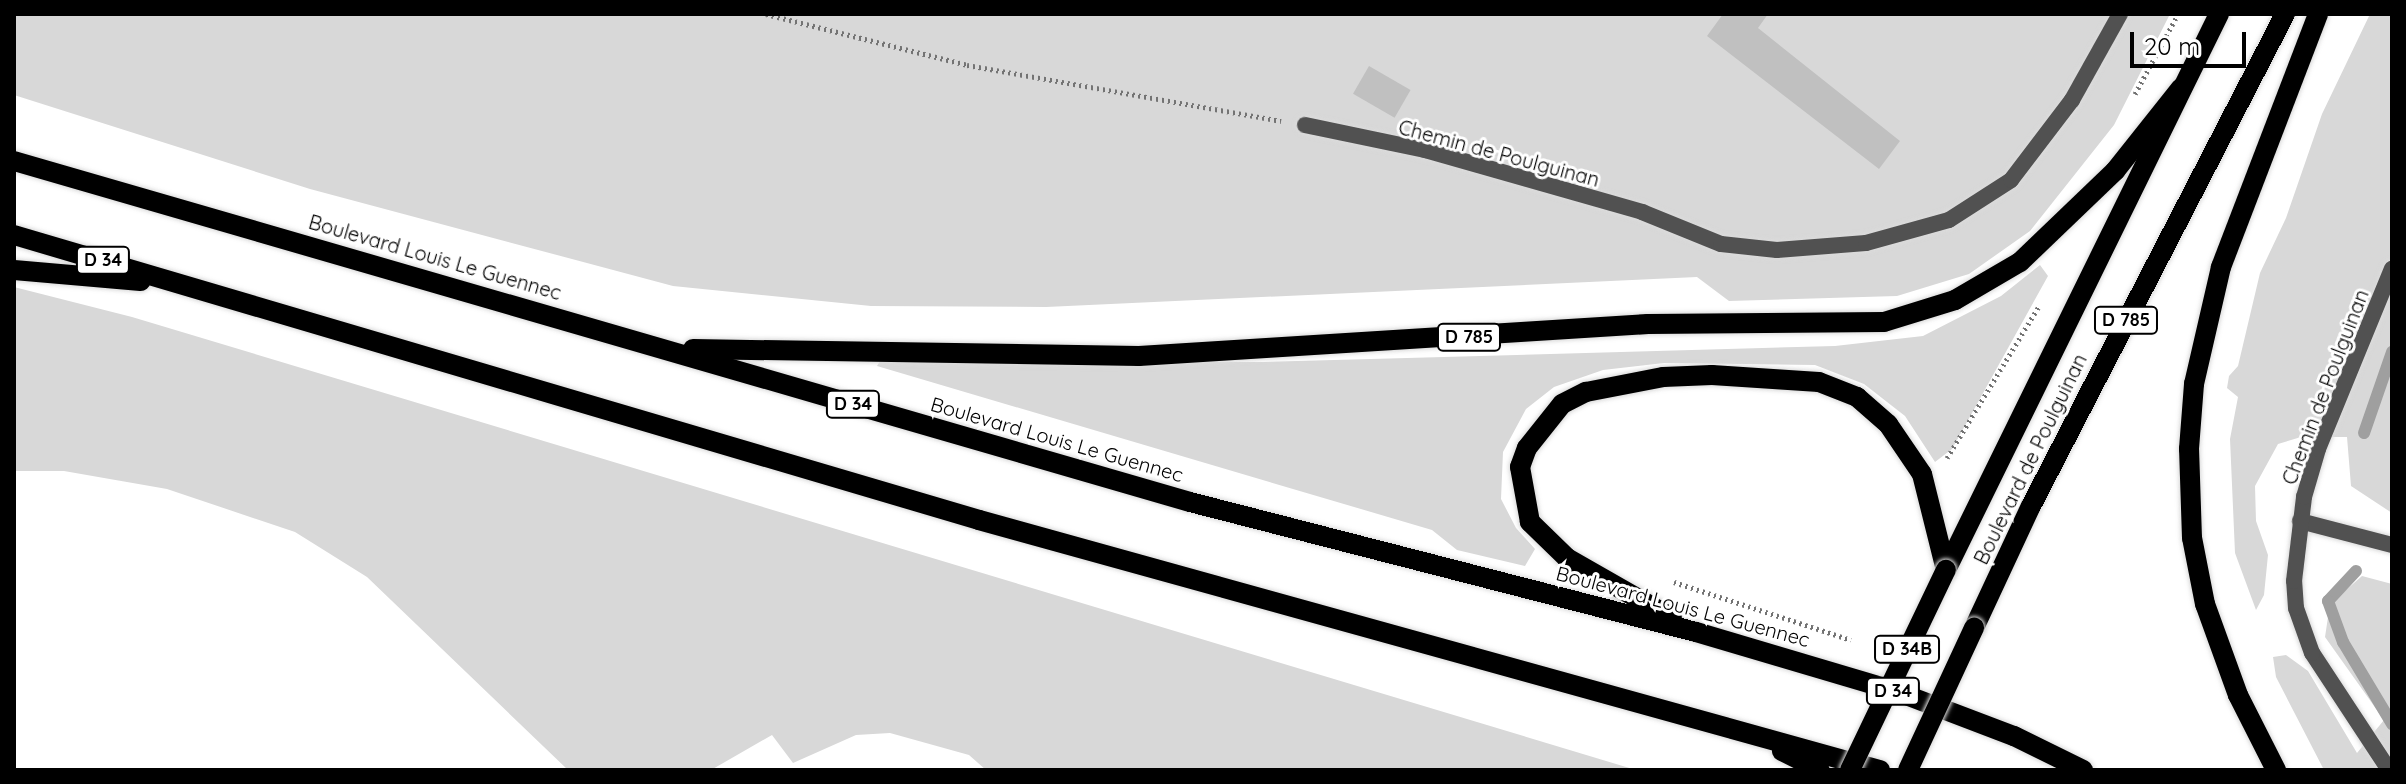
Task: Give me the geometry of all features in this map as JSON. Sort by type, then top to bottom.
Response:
[{"type":"main road","name":"Boulevard de Poulguinan","points":[[1946,570],[2219,14]]},
{"type":"main road","name":"Boulevard de Poulguinan","points":[[1908,770],[2058,454],[2285,14]]},
{"type":"main road","points":[[2276,770],[2238,695],[2205,604],[2192,538],[2189,449],[2194,384],[2221,267],[2318,14]]},
{"type":"main road","name":"D 785","points":[[666,348],[1139,356],[1648,324],[1884,322],[1955,300],[2020,262],[2115,171],[2181,88]]},
{"type":"main road","name":"Boulevard Louis Le Guennec","points":[[14,161],[1190,502],[1696,632],[1898,692],[2014,736],[2083,770]]},
{"type":"main road","name":"D 34","points":[[14,235],[979,520],[1735,727],[1880,770]]},
{"type":"main road","points":[[14,270],[191,286]]},
{"type":"main road","points":[[1696,632],[1567,558],[1530,522],[1520,467],[1527,448],[1562,404],[1586,392],[1663,377],[1712,375],[1819,382],[1857,397],[1888,424],[1922,474],[1946,570]]},
{"type":"main road","name":"D 34B","points":[[1850,770],[1946,570]]},
{"type":"main road","points":[[1735,727],[1820,770]]},
{"type":"main road","points":[[1842,770],[1869,728]]},
{"type":"street","name":"Chemin de Poulguinan","points":[[1305,125],[1425,150],[1642,212],[1721,244],[1777,250],[1866,243],[1949,220],[2011,180],[2072,100],[2120,14]]},
{"type":"street","name":"Chemin de Poulguinan","points":[[2389,770],[2304,634],[2294,581],[2300,521],[2318,449],[2392,269]]},
{"type":"street","points":[[2300,521],[2392,545]]},
{"type":"path","points":[[766,14],[967,65],[1305,125]]},
{"type":"shaded area","points":[[14,14],[2170,14],[2114,125],[2030,231],[1969,274],[1897,296],[1729,301],[1697,277],[1046,307],[871,306],[673,286],[310,189],[14,95]]},
{"type":"shaded area","points":[[2370,14],[2392,14],[2392,513],[2351,486],[2347,437],[2301,437],[2278,444],[2255,486],[2256,521],[2268,555],[2264,595],[2256,610],[2235,553],[2230,439],[2238,397],[2227,388],[2229,376],[2238,366],[2260,273],[2286,218],[2322,114]]},
{"type":"shaded area","points":[[2040,265],[2048,276],[1952,449],[1935,462],[1905,416],[1864,384],[1815,365],[1664,363],[1603,370],[1554,387],[1526,409],[1503,452],[1501,499],[1516,528],[1535,549],[1525,566],[1457,550],[1432,530],[877,366],[880,361],[1264,362],[1835,346],[1923,336],[2001,296]]},
{"type":"shaded area","points":[[14,287],[132,317],[1636,770],[986,770],[969,755],[890,733],[856,735],[793,763],[772,735],[711,770],[568,770],[367,577],[295,532],[167,489],[64,471],[14,471]]},
{"type":"shaded area","points":[[2362,576],[2392,584],[2392,770],[2324,770],[2276,677],[2273,657],[2286,655],[2308,671],[2357,753],[2384,720],[2325,637],[2330,604]]},
{"type":"building","points":[[1723,14],[1768,14],[1758,28],[1900,141],[1879,169],[1707,36]]},
{"type":"building","points":[[1369,66],[1411,90],[1395,118],[1353,94]]},
{"type":"waterway","points":[[2364,433],[2392,352]]},
{"type":"waterway","points":[[2356,571],[2328,601],[2343,642],[2392,724]]}]
